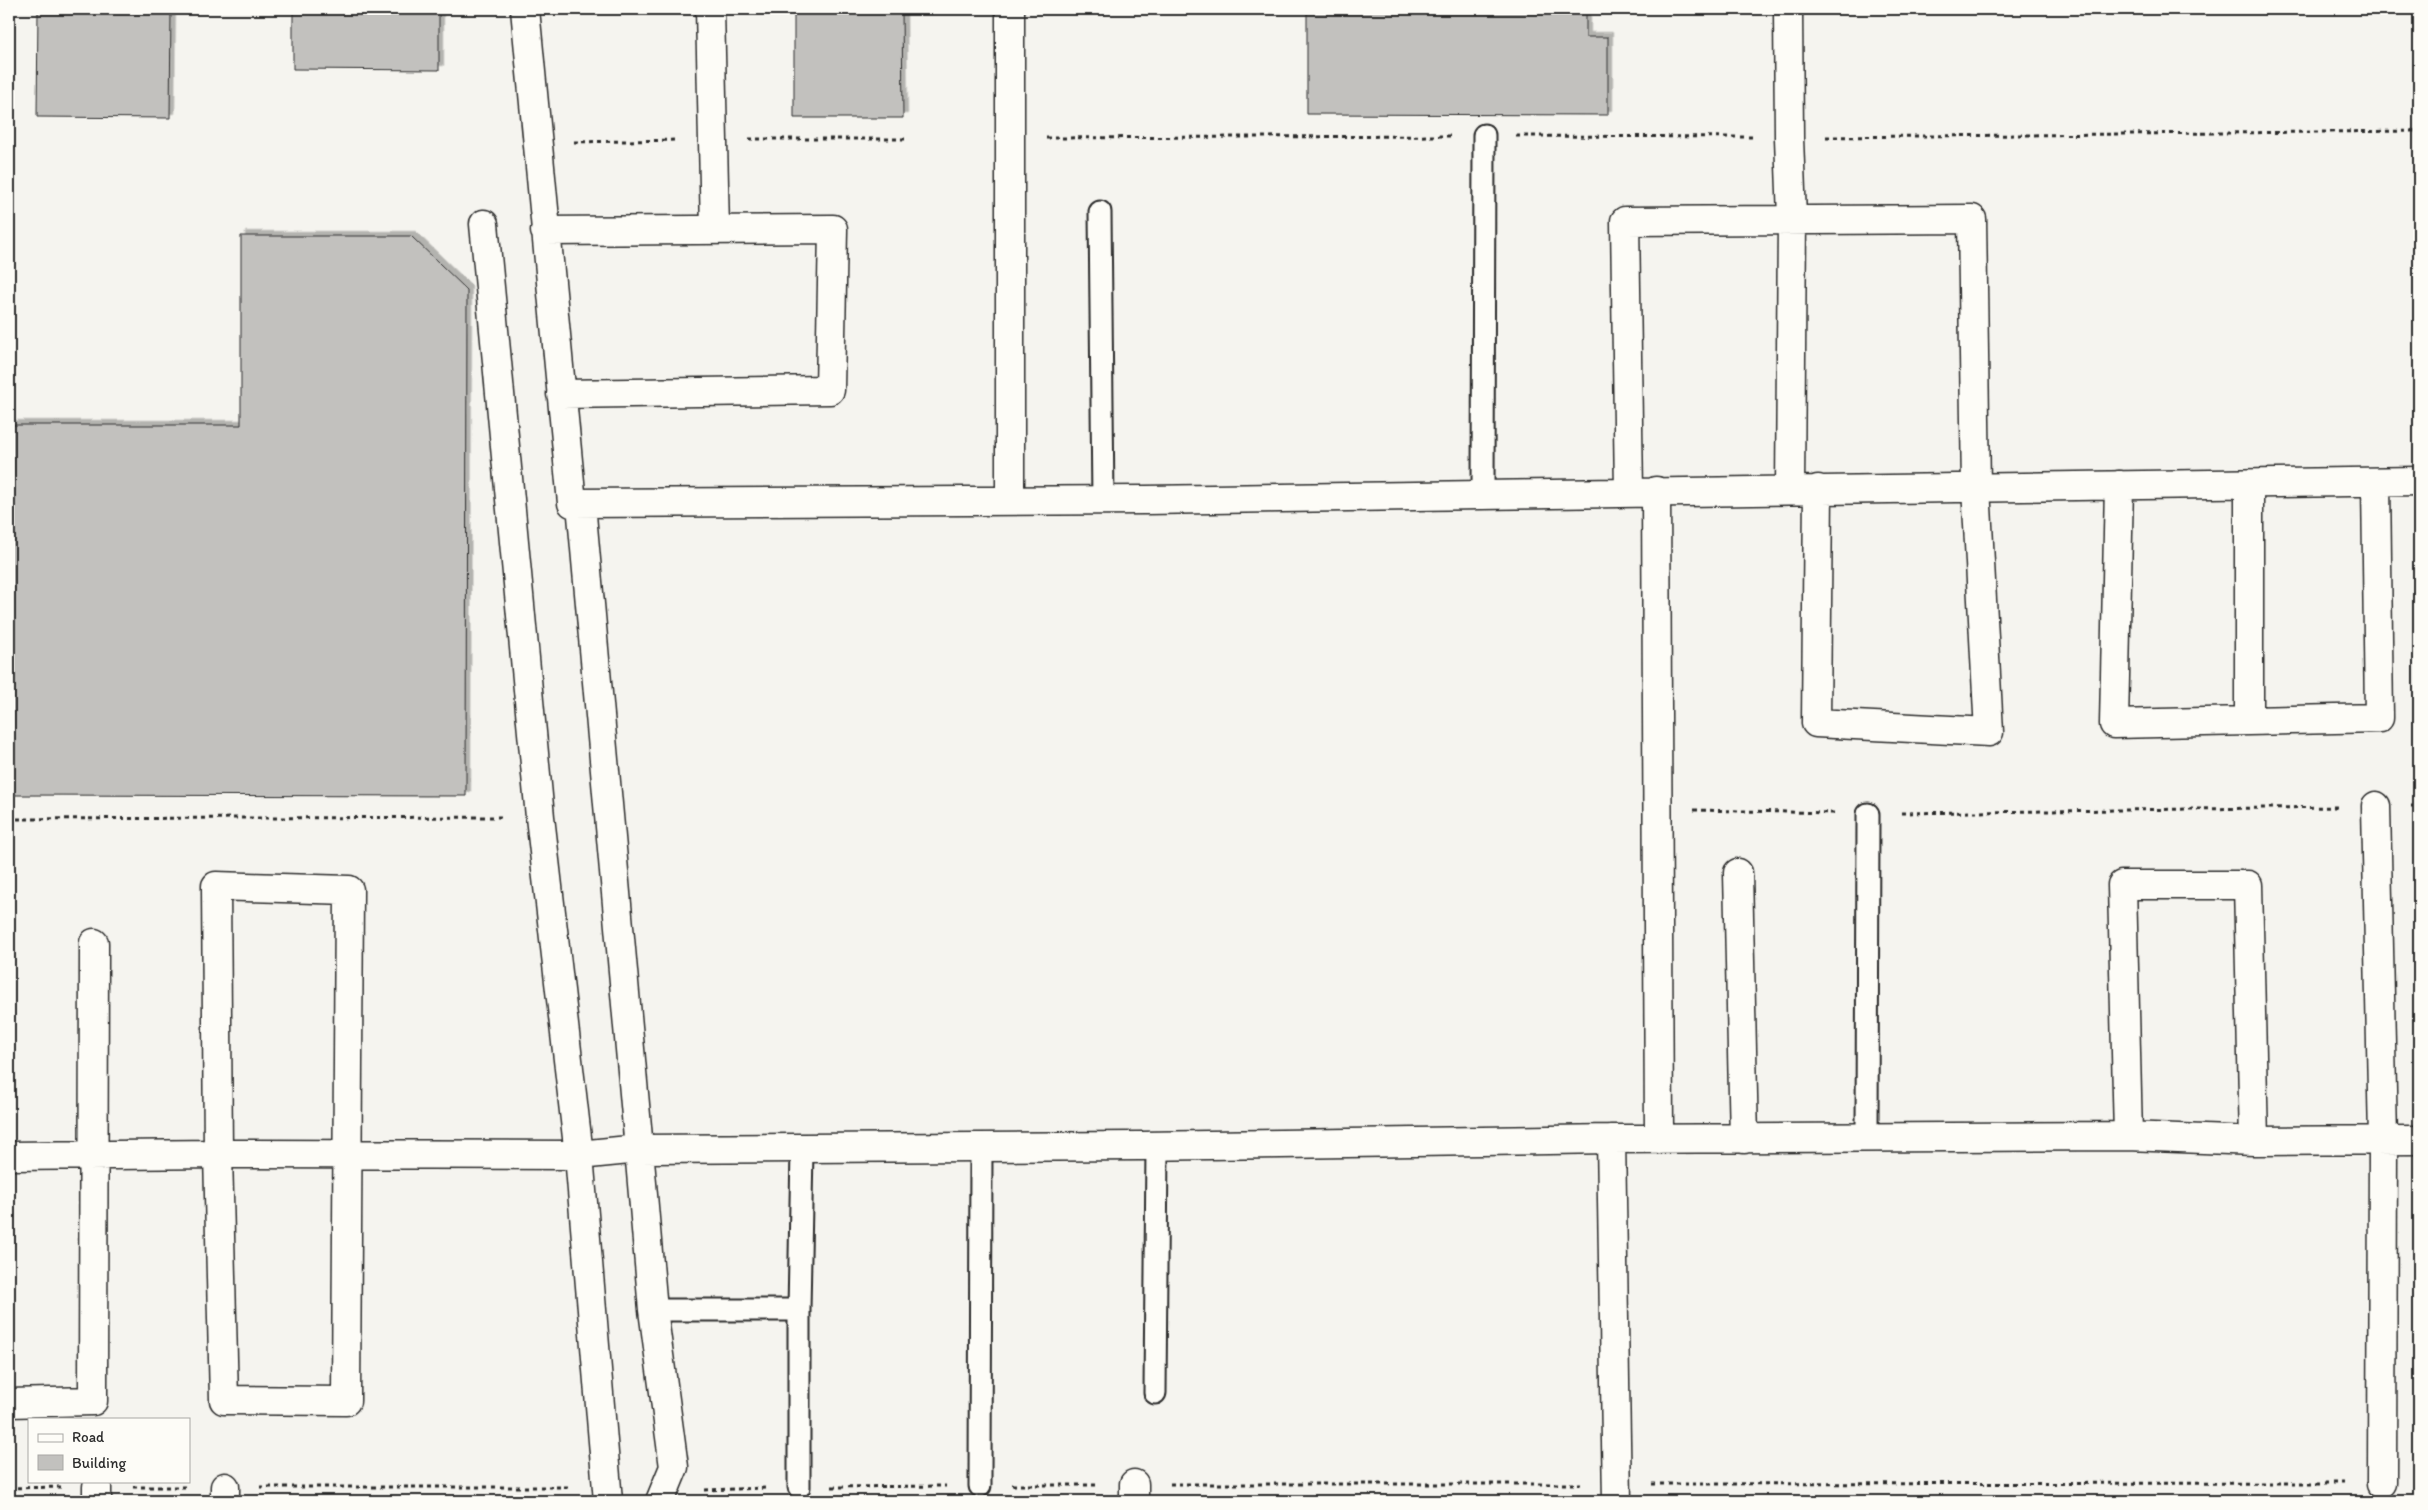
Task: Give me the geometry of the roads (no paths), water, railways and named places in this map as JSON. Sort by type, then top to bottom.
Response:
[{"type":"street","points":[[525,9],[572,504],[1103,500],[2419,481]]},
{"type":"street","points":[[710,9],[715,230]]},
{"type":"street","points":[[1010,9],[1010,500]]},
{"type":"street","points":[[1788,9],[1788,138],[1792,218],[1790,490]]},
{"type":"street","points":[[1629,492],[1625,220],[1792,218],[1972,220],[1976,487],[1989,732],[1816,724],[1818,489]]},
{"type":"street","points":[[484,224],[540,817],[608,1152],[653,1310],[674,1467],[664,1492]]},
{"type":"street","points":[[545,231],[833,229],[830,390],[561,394]]},
{"type":"street","points":[[2119,485],[2114,724],[2380,718],[2376,482]]},
{"type":"street","points":[[2249,484],[2249,720]]},
{"type":"street","points":[[1656,491],[1659,1139]]},
{"type":"street","points":[[581,504],[608,1152],[608,1494]]},
{"type":"street","points":[[2376,806],[2383,1140],[2382,1483]]},
{"type":"street","points":[[1738,873],[1744,1139]]},
{"type":"street","points":[[2128,1136],[2122,885],[2248,885],[2254,1140]]},
{"type":"street","points":[[216,886],[349,890],[346,1400],[224,1400],[218,1154],[216,886]]},
{"type":"street","points":[[9,1403],[93,1401],[94,943]]},
{"type":"street","points":[[9,1156],[802,1150],[1611,1139],[2128,1136],[2254,1140],[2419,1140]]},
{"type":"street","points":[[1611,1139],[1617,1493]]},
{"type":"lane","points":[[1483,494],[1484,135]]},
{"type":"lane","points":[[1100,212],[1103,500]]},
{"type":"lane","points":[[1867,1138],[1868,814]]},
{"type":"lane","points":[[1155,1393],[1157,1146]]},
{"type":"lane","points":[[980,1486],[981,1148]]},
{"type":"lane","points":[[799,1487],[799,1310],[802,1150]]},
{"type":"lane","points":[[653,1310],[799,1310]]}]
